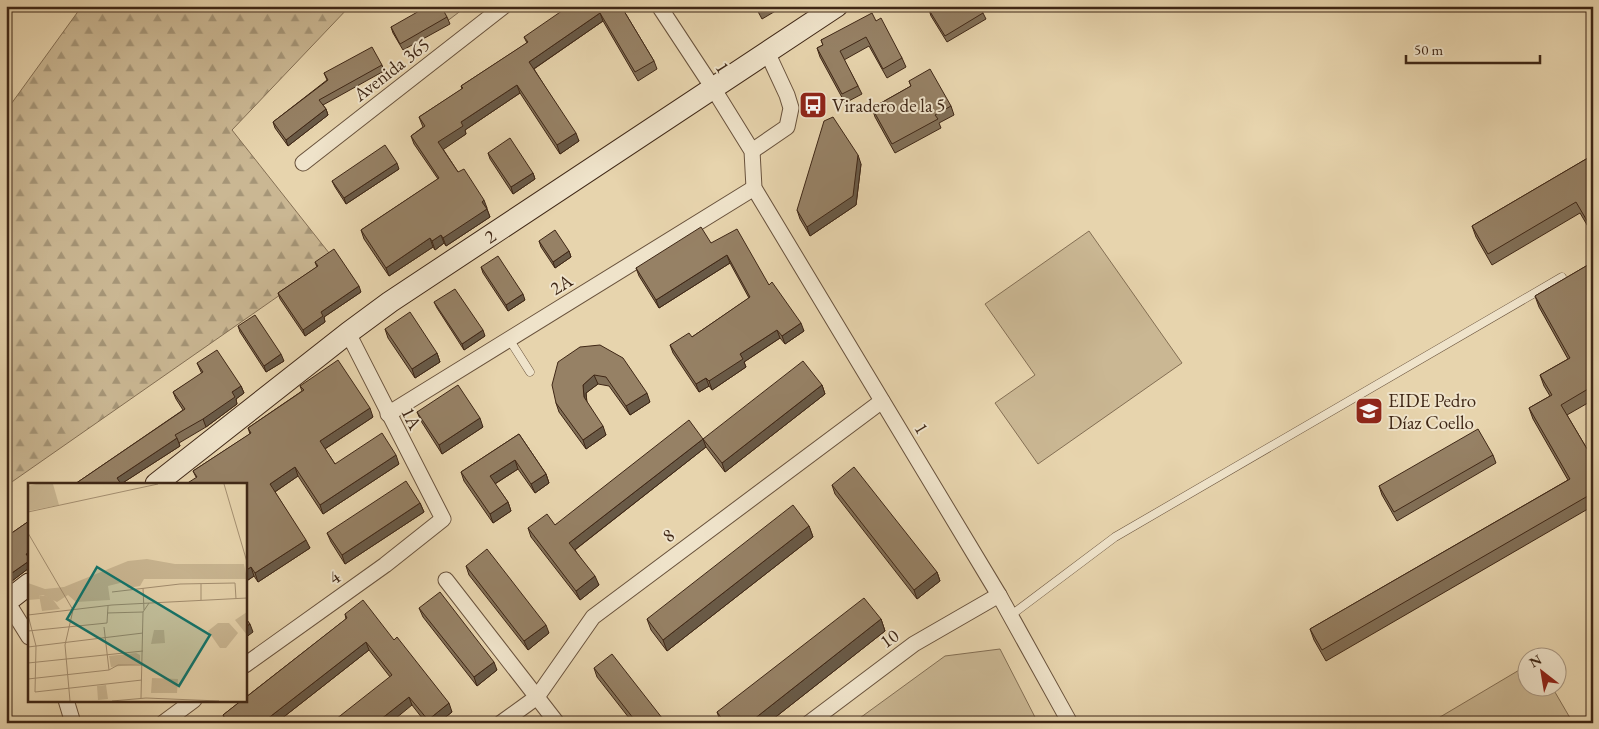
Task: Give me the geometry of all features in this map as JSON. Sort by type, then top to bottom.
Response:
[{"type":"street","name":"Avenida 365","points":[[304,163],[504,6]]},
{"type":"street","name":"1","points":[[659,6],[752,151],[754,188],[999,595],[1070,723]]},
{"type":"street","name":"2","points":[[157,483],[390,302],[837,6]]},
{"type":"street","points":[[752,151],[787,127],[791,108],[767,52]]},
{"type":"street","name":"2A","points":[[388,414],[754,188]]},
{"type":"street","name":"1A","points":[[348,333],[443,519]]},
{"type":"street","name":"8","points":[[501,723],[537,697],[593,617],[882,401]]},
{"type":"street","name":"4","points":[[246,663],[385,565],[443,519]]},
{"type":"street","points":[[446,580],[557,723]]},
{"type":"street","points":[[28,585],[7,601],[28,635]]},
{"type":"street","name":"10","points":[[809,723],[914,644],[999,595]]},
{"type":"street","points":[[67,702],[72,723]]},
{"type":"street","points":[[163,723],[191,702]]},
{"type":"lane","points":[[1010,616],[1116,537],[1562,277]]},
{"type":"lane","points":[[509,339],[530,372]]},
{"type":"green space","points":[[82,6],[350,6],[232,130],[333,258],[6,486],[6,111]]},
{"type":"green space","points":[[419,6],[467,6],[446,22]]},
{"type":"green space","points":[[1089,231],[1182,363],[1038,464],[995,403],[1035,375],[985,304]]},
{"type":"green space","points":[[1000,649],[1038,723],[853,723],[945,656]]},
{"type":"green space","points":[[1516,672],[1516,696],[1557,696],[1573,723],[1430,723]]},
{"type":"building","points":[[428,6],[441,6],[447,17],[400,44],[391,27]]},
{"type":"building","points":[[569,6],[621,6],[654,61],[635,72],[600,13],[529,62],[576,133],[557,145],[517,85],[461,122],[463,126],[438,142],[458,172],[464,169],[484,200],[482,202],[487,209],[443,238],[441,235],[432,241],[430,238],[386,268],[361,230],[439,178],[411,136],[425,126],[419,117],[463,88],[461,86],[528,42],[524,37]]},
{"type":"building","points":[[757,6],[768,6],[759,11]]},
{"type":"building","points":[[933,6],[979,6],[983,13],[945,36],[929,10]]},
{"type":"building","points":[[872,13],[876,21],[881,18],[902,58],[883,69],[866,37],[840,51],[858,86],[842,94],[817,48],[823,45],[821,40]]},
{"type":"building","points":[[372,47],[382,65],[319,100],[326,109],[286,140],[273,122],[328,80],[324,73]]},
{"type":"building","points":[[930,69],[951,106],[935,115],[938,119],[892,144],[872,108],[911,86],[909,81]]},
{"type":"building","points":[[833,117],[858,155],[853,196],[807,227],[797,210],[824,121]]},
{"type":"building","points":[[510,138],[533,173],[511,187],[488,153]]},
{"type":"building","points":[[385,145],[397,163],[344,198],[332,181]]},
{"type":"building","points":[[1593,155],[1593,193],[1588,195],[1593,203],[1593,231],[1576,202],[1488,254],[1472,226]]},
{"type":"building","points":[[701,227],[711,243],[737,229],[769,285],[772,282],[801,323],[782,336],[777,330],[740,354],[743,359],[709,381],[706,378],[696,384],[670,345],[689,333],[692,337],[750,297],[727,255],[656,300],[636,268]]},
{"type":"building","points":[[555,230],[569,251],[553,262],[539,241]]},
{"type":"building","points":[[334,249],[359,286],[321,312],[323,316],[303,330],[278,293],[318,266],[315,262]]},
{"type":"building","points":[[498,256],[523,294],[506,305],[481,267]]},
{"type":"building","points":[[1593,262],[1593,386],[1561,405],[1593,459],[1593,493],[1322,650],[1310,629],[1570,479],[1529,408],[1552,395],[1540,375],[1570,358],[1535,296]]},
{"type":"building","points":[[455,289],[483,330],[462,344],[434,302]]},
{"type":"building","points":[[410,312],[437,353],[412,369],[385,329]]},
{"type":"building","points":[[255,315],[281,354],[264,366],[238,326]]},
{"type":"building","points":[[600,345],[623,358],[647,393],[626,406],[606,377],[594,375],[583,385],[584,397],[603,426],[583,440],[556,403],[552,385],[558,362],[580,347]]},
{"type":"building","points":[[217,350],[241,386],[232,392],[235,397],[175,435],[177,438],[117,478],[120,483],[76,483],[185,409],[173,392],[203,372],[197,363]]},
{"type":"building","points":[[338,360],[370,408],[320,441],[335,464],[382,433],[396,455],[320,505],[295,467],[270,484],[306,540],[255,573],[251,567],[246,570],[246,483],[188,483],[197,477],[193,471],[251,433],[248,428],[304,390],[300,386]]},
{"type":"building","points":[[803,361],[822,385],[722,463],[703,439]]},
{"type":"building","points":[[458,385],[480,418],[439,445],[417,412]]},
{"type":"building","points":[[689,420],[703,439],[569,543],[595,576],[576,591],[528,528],[547,514],[555,525]]},
{"type":"building","points":[[1478,429],[1493,455],[1394,512],[1379,486]]},
{"type":"building","points":[[519,434],[546,474],[531,484],[515,460],[490,476],[508,502],[490,514],[461,472]]},
{"type":"building","points":[[854,467],[937,572],[914,590],[832,485]]},
{"type":"building","points":[[406,481],[420,503],[342,555],[327,533]]},
{"type":"building","points":[[793,505],[809,526],[663,640],[647,619]]},
{"type":"building","points":[[28,522],[28,553],[26,554],[28,562],[9,575],[6,570],[6,537]]},
{"type":"building","points":[[487,549],[546,625],[524,641],[466,566]]},
{"type":"building","points":[[440,592],[494,662],[474,677],[419,608]]},
{"type":"building","points":[[864,598],[881,619],[749,723],[725,723],[717,712]]},
{"type":"building","points":[[363,600],[394,640],[397,637],[449,703],[428,720],[409,697],[376,723],[331,723],[392,675],[366,642],[262,723],[229,723],[223,715],[239,702],[246,702],[246,697],[347,618],[345,614]]},
{"type":"building","points":[[246,618],[250,624],[246,626]]},
{"type":"building","points":[[612,654],[666,723],[637,723],[594,668]]},
{"type":"building","points":[[6,714],[13,723],[6,723]]},
{"type":"place","name":"Viradero de la 5","points":[[813,105]]},
{"type":"place","name":"EIDE Pedro Díaz Coello","points":[[1369,411]]}]
